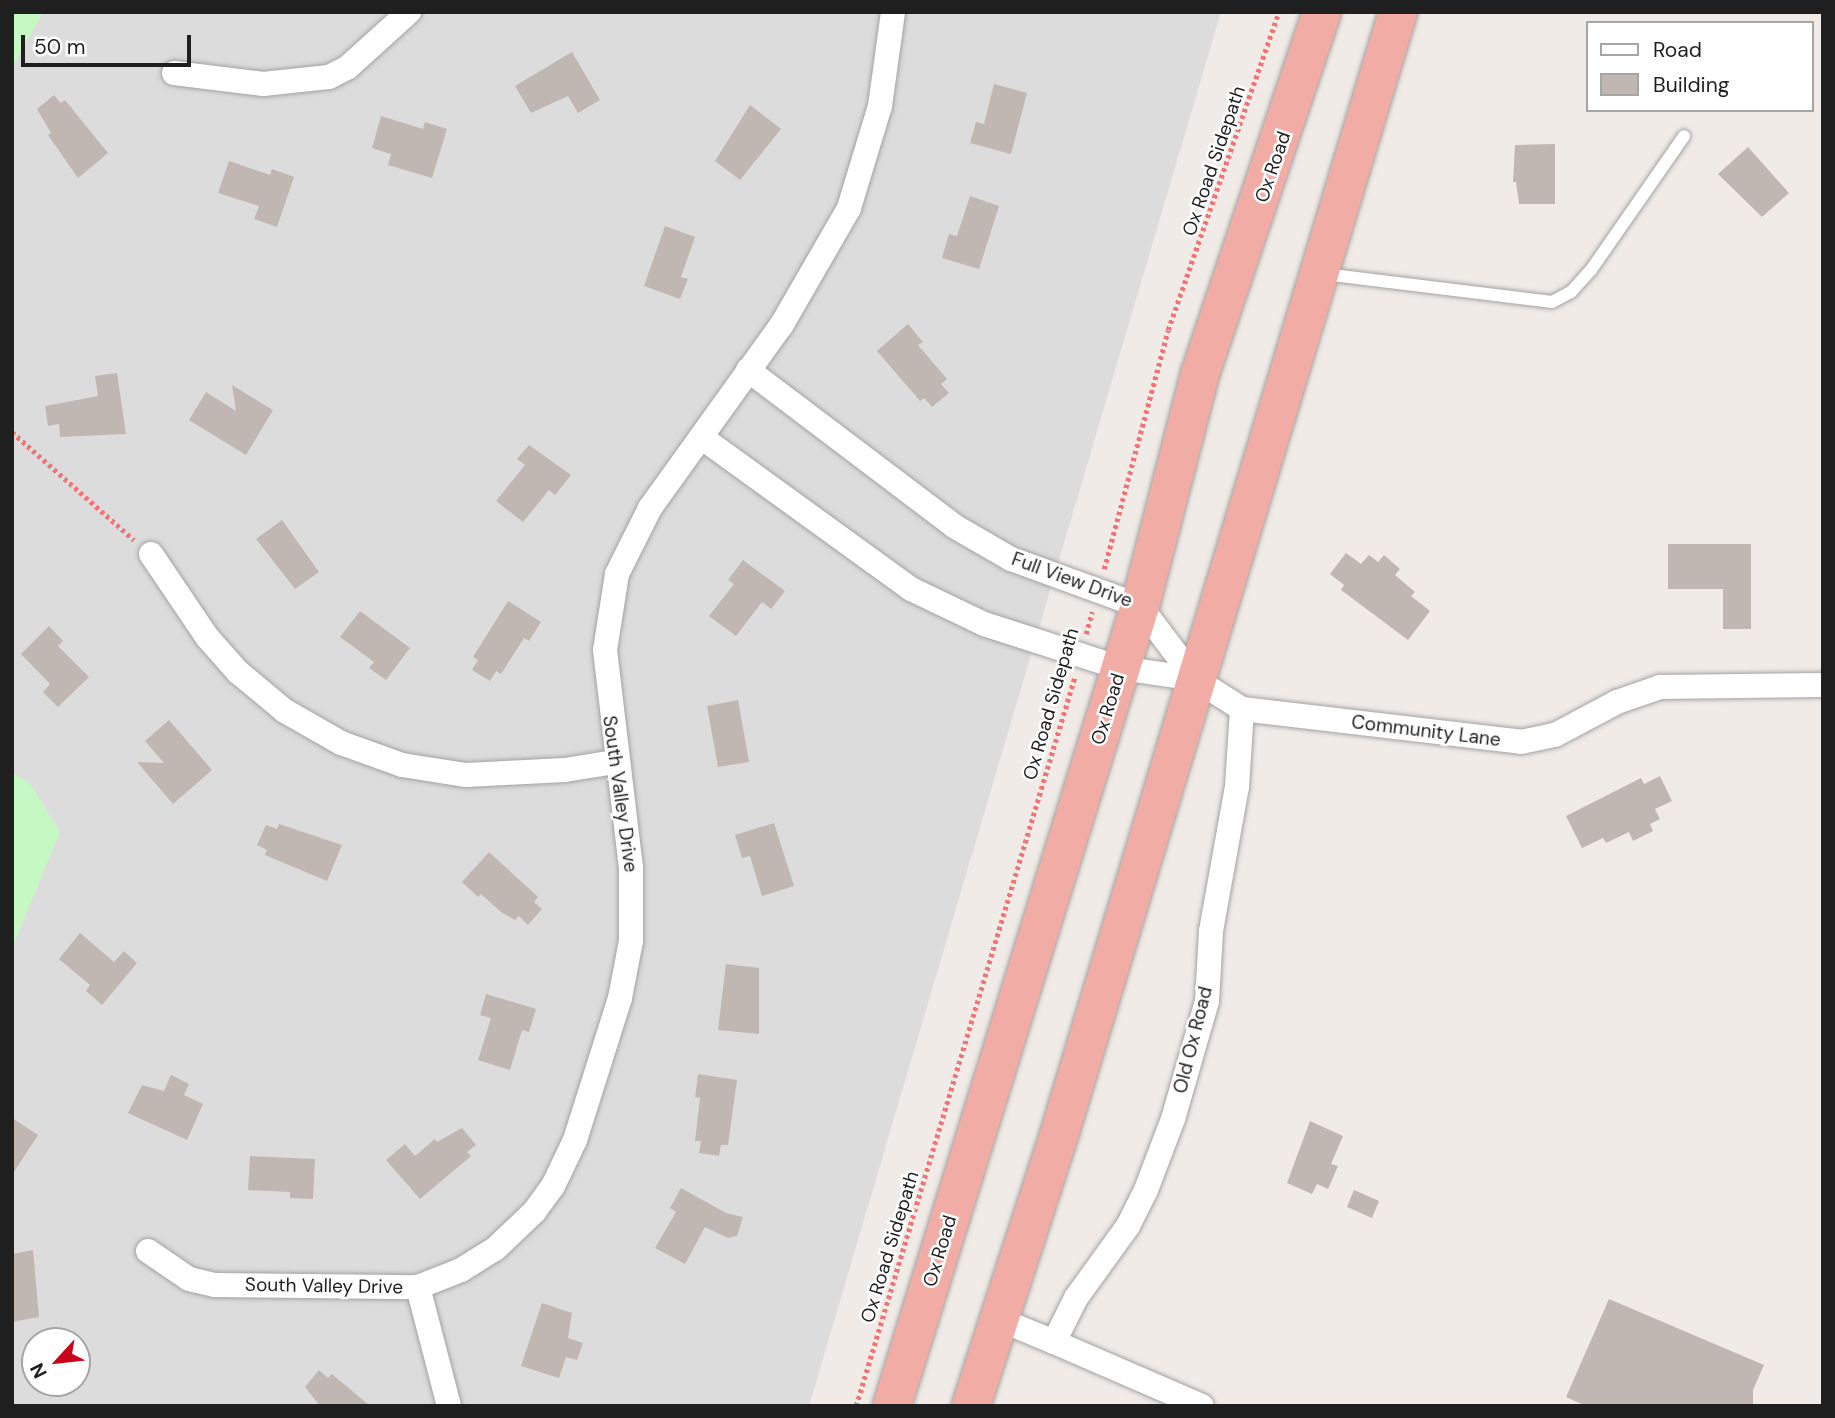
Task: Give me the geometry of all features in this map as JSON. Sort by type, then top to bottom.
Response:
[{"type":"highway","name":"Ox Road","points":[[892,1406],[1140,606],[1200,374],[1322,12]]},
{"type":"highway","points":[[971,1406],[1000,1320],[1398,12]]},
{"type":"street","points":[[174,73],[263,84],[329,77],[347,68],[409,12]]},
{"type":"street","name":"South Valley Drive","points":[[148,1251],[189,1279],[215,1285],[364,1290],[418,1287],[461,1270],[514,1232],[553,1186],[575,1140],[620,998],[631,941],[631,867],[615,762],[605,650],[617,573],[650,508],[788,315],[849,208],[880,106],[893,12]]},
{"type":"street","name":"Full View Drive","points":[[748,370],[954,526],[1011,559],[1140,606],[1195,679]]},
{"type":"street","points":[[701,437],[911,589],[984,624],[1120,668],[1195,679]]},
{"type":"street","points":[[151,554],[207,636],[238,672],[285,711],[341,743],[402,765],[466,775],[565,770],[615,762]]},
{"type":"street","name":"Community Lane","points":[[1195,679],[1242,709],[1521,742],[1555,735],[1617,702],[1660,687],[1823,685]]},
{"type":"street","name":"Old Ox Road","points":[[1054,1342],[1076,1298],[1128,1226],[1193,1058],[1207,1001],[1211,931],[1237,787],[1242,709]]},
{"type":"street","points":[[418,1287],[449,1406]]},
{"type":"street","points":[[1000,1320],[1202,1406]]},
{"type":"lane","points":[[1320,274],[1552,302],[1571,292],[1591,270],[1685,136]]},
{"type":"path","name":"Ox Road Sidepath","points":[[856,1406],[1080,655],[1168,330],[1279,12]]},
{"type":"path","points":[[12,432],[151,554]]},
{"type":"shaded area","points":[[12,12],[1221,12],[809,1406],[12,1406]]},
{"type":"green space","points":[[12,12],[43,12],[12,68]]},
{"type":"green space","points":[[12,772],[31,785],[60,832],[12,948]]},
{"type":"building","points":[[572,52],[600,100],[578,113],[568,96],[531,113],[515,86]]},
{"type":"building","points":[[994,84],[1027,93],[1011,154],[970,143],[976,122],[984,124]]},
{"type":"building","points":[[54,95],[61,103],[65,100],[108,153],[78,178],[48,135],[51,133],[37,109]]},
{"type":"building","points":[[750,105],[781,129],[740,180],[715,161]]},
{"type":"building","points":[[381,116],[423,129],[425,122],[447,129],[432,178],[388,165],[391,154],[372,148]]},
{"type":"building","points":[[1555,144],[1555,204],[1519,204],[1516,182],[1513,182],[1515,145]]},
{"type":"building","points":[[1748,147],[1789,193],[1762,217],[1718,174]]},
{"type":"building","points":[[229,161],[270,175],[272,169],[294,177],[277,227],[254,219],[259,206],[218,193]]},
{"type":"building","points":[[970,196],[999,206],[979,269],[942,258],[949,234],[957,236]]},
{"type":"building","points":[[665,226],[695,237],[681,277],[688,279],[680,299],[644,286]]},
{"type":"building","points":[[908,324],[923,342],[918,345],[947,379],[941,384],[949,393],[932,407],[924,398],[920,401],[877,351]]},
{"type":"building","points":[[117,373],[126,434],[60,437],[59,424],[48,426],[45,406],[98,396],[95,376]]},
{"type":"building","points":[[232,385],[273,410],[246,455],[189,420],[206,392],[236,411]]},
{"type":"building","points":[[529,445],[571,475],[555,495],[549,490],[523,522],[496,501],[525,465],[517,459]]},
{"type":"building","points":[[282,520],[319,572],[295,589],[256,539]]},
{"type":"building","points":[[1668,544],[1751,544],[1751,629],[1723,629],[1723,589],[1668,589]]},
{"type":"building","points":[[1346,553],[1361,564],[1369,555],[1378,562],[1384,555],[1400,569],[1395,575],[1415,592],[1411,596],[1430,611],[1408,640],[1341,590],[1344,585],[1330,574]]},
{"type":"building","points":[[743,560],[785,591],[771,609],[762,602],[736,636],[709,616],[734,584],[728,580]]},
{"type":"building","points":[[508,601],[541,622],[529,641],[524,638],[501,674],[496,671],[490,681],[472,670],[478,660],[473,657]]},
{"type":"building","points":[[360,611],[410,648],[386,680],[369,668],[374,662],[340,637]]},
{"type":"building","points":[[49,626],[63,641],[58,646],[89,677],[58,707],[43,692],[50,684],[21,654]]},
{"type":"building","points":[[738,700],[749,762],[718,767],[707,706]]},
{"type":"building","points":[[169,720],[212,770],[173,804],[137,762],[164,763],[145,741]]},
{"type":"building","points":[[1660,776],[1672,801],[1655,809],[1660,819],[1650,824],[1653,831],[1633,841],[1629,832],[1606,843],[1603,838],[1582,848],[1566,816],[1641,778],[1644,784]]},
{"type":"building","points":[[774,823],[794,886],[762,896],[750,856],[742,858],[735,835]]},
{"type":"building","points":[[279,824],[342,845],[327,881],[265,855],[267,850],[257,845],[266,825],[277,829]]},
{"type":"building","points":[[489,852],[538,897],[534,902],[542,909],[528,925],[519,916],[515,920],[501,912],[481,894],[478,897],[462,882]]},
{"type":"building","points":[[80,933],[114,962],[124,951],[137,963],[102,1005],[86,991],[90,985],[59,959]]},
{"type":"building","points":[[726,964],[759,968],[759,1034],[718,1030]]},
{"type":"building","points":[[486,994],[536,1009],[529,1032],[522,1030],[510,1070],[478,1060],[491,1018],[480,1015]]},
{"type":"building","points":[[698,1074],[737,1080],[728,1145],[721,1145],[719,1156],[699,1153],[701,1141],[695,1141],[700,1098],[695,1097]]},
{"type":"building","points":[[171,1075],[189,1084],[184,1095],[203,1104],[187,1140],[128,1113],[142,1085],[164,1091]]},
{"type":"building","points":[[12,1118],[38,1135],[12,1175]]},
{"type":"building","points":[[1310,1121],[1343,1136],[1331,1164],[1338,1166],[1328,1189],[1317,1184],[1312,1194],[1287,1183]]},
{"type":"building","points":[[462,1128],[476,1145],[467,1152],[471,1156],[420,1199],[386,1160],[405,1144],[415,1156],[435,1139],[437,1142]]},
{"type":"building","points":[[250,1156],[315,1159],[313,1199],[290,1198],[290,1192],[248,1190]]},
{"type":"building","points":[[681,1188],[726,1213],[743,1217],[737,1236],[728,1238],[705,1227],[685,1264],[655,1248],[676,1212],[670,1208]]},
{"type":"building","points":[[1354,1190],[1379,1201],[1372,1218],[1347,1207]]},
{"type":"building","points":[[33,1250],[39,1317],[12,1322],[12,1254]]},
{"type":"building","points":[[1609,1299],[1764,1365],[1753,1390],[1753,1406],[1586,1406],[1566,1397]]},
{"type":"building","points":[[542,1303],[572,1313],[568,1338],[583,1343],[577,1360],[566,1357],[559,1378],[521,1366]]},
{"type":"building","points":[[319,1370],[328,1378],[332,1374],[370,1406],[320,1406],[305,1387]]}]
